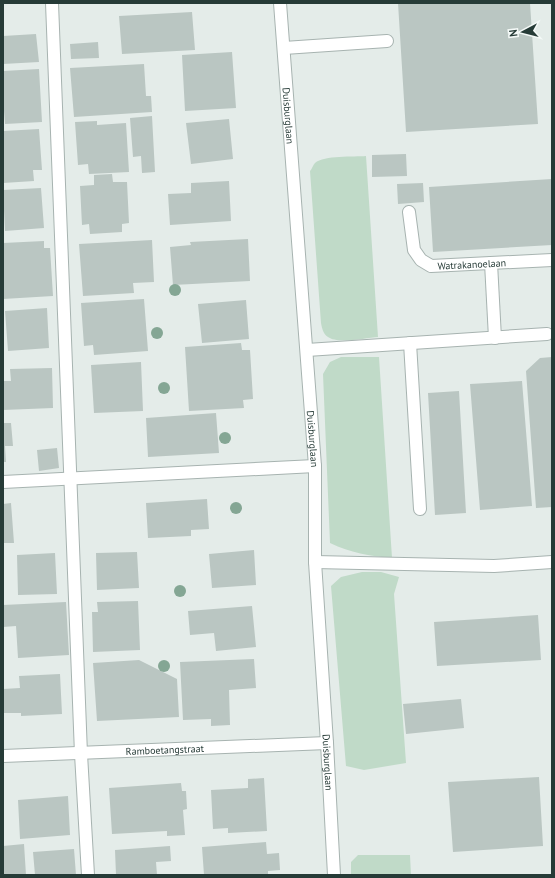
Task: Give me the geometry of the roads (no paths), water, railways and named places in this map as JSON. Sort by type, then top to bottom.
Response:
[{"type":"street","points":[[52,3],[81,754],[88,875]]},
{"type":"street","name":"Duisburglaan","points":[[280,3],[315,466],[315,562],[334,875]]},
{"type":"street","points":[[284,48],[387,41]]},
{"type":"street","name":"Watrakanoelaan","points":[[409,212],[414,250],[421,260],[431,266],[552,260]]},
{"type":"street","points":[[491,263],[495,338]]},
{"type":"street","points":[[307,350],[547,334]]},
{"type":"street","points":[[410,343],[420,509]]},
{"type":"street","points":[[3,482],[315,466]]},
{"type":"street","points":[[315,562],[494,566],[552,562]]},
{"type":"street","name":"Ramboetangstraat","points":[[3,756],[81,754],[327,742]]}]
